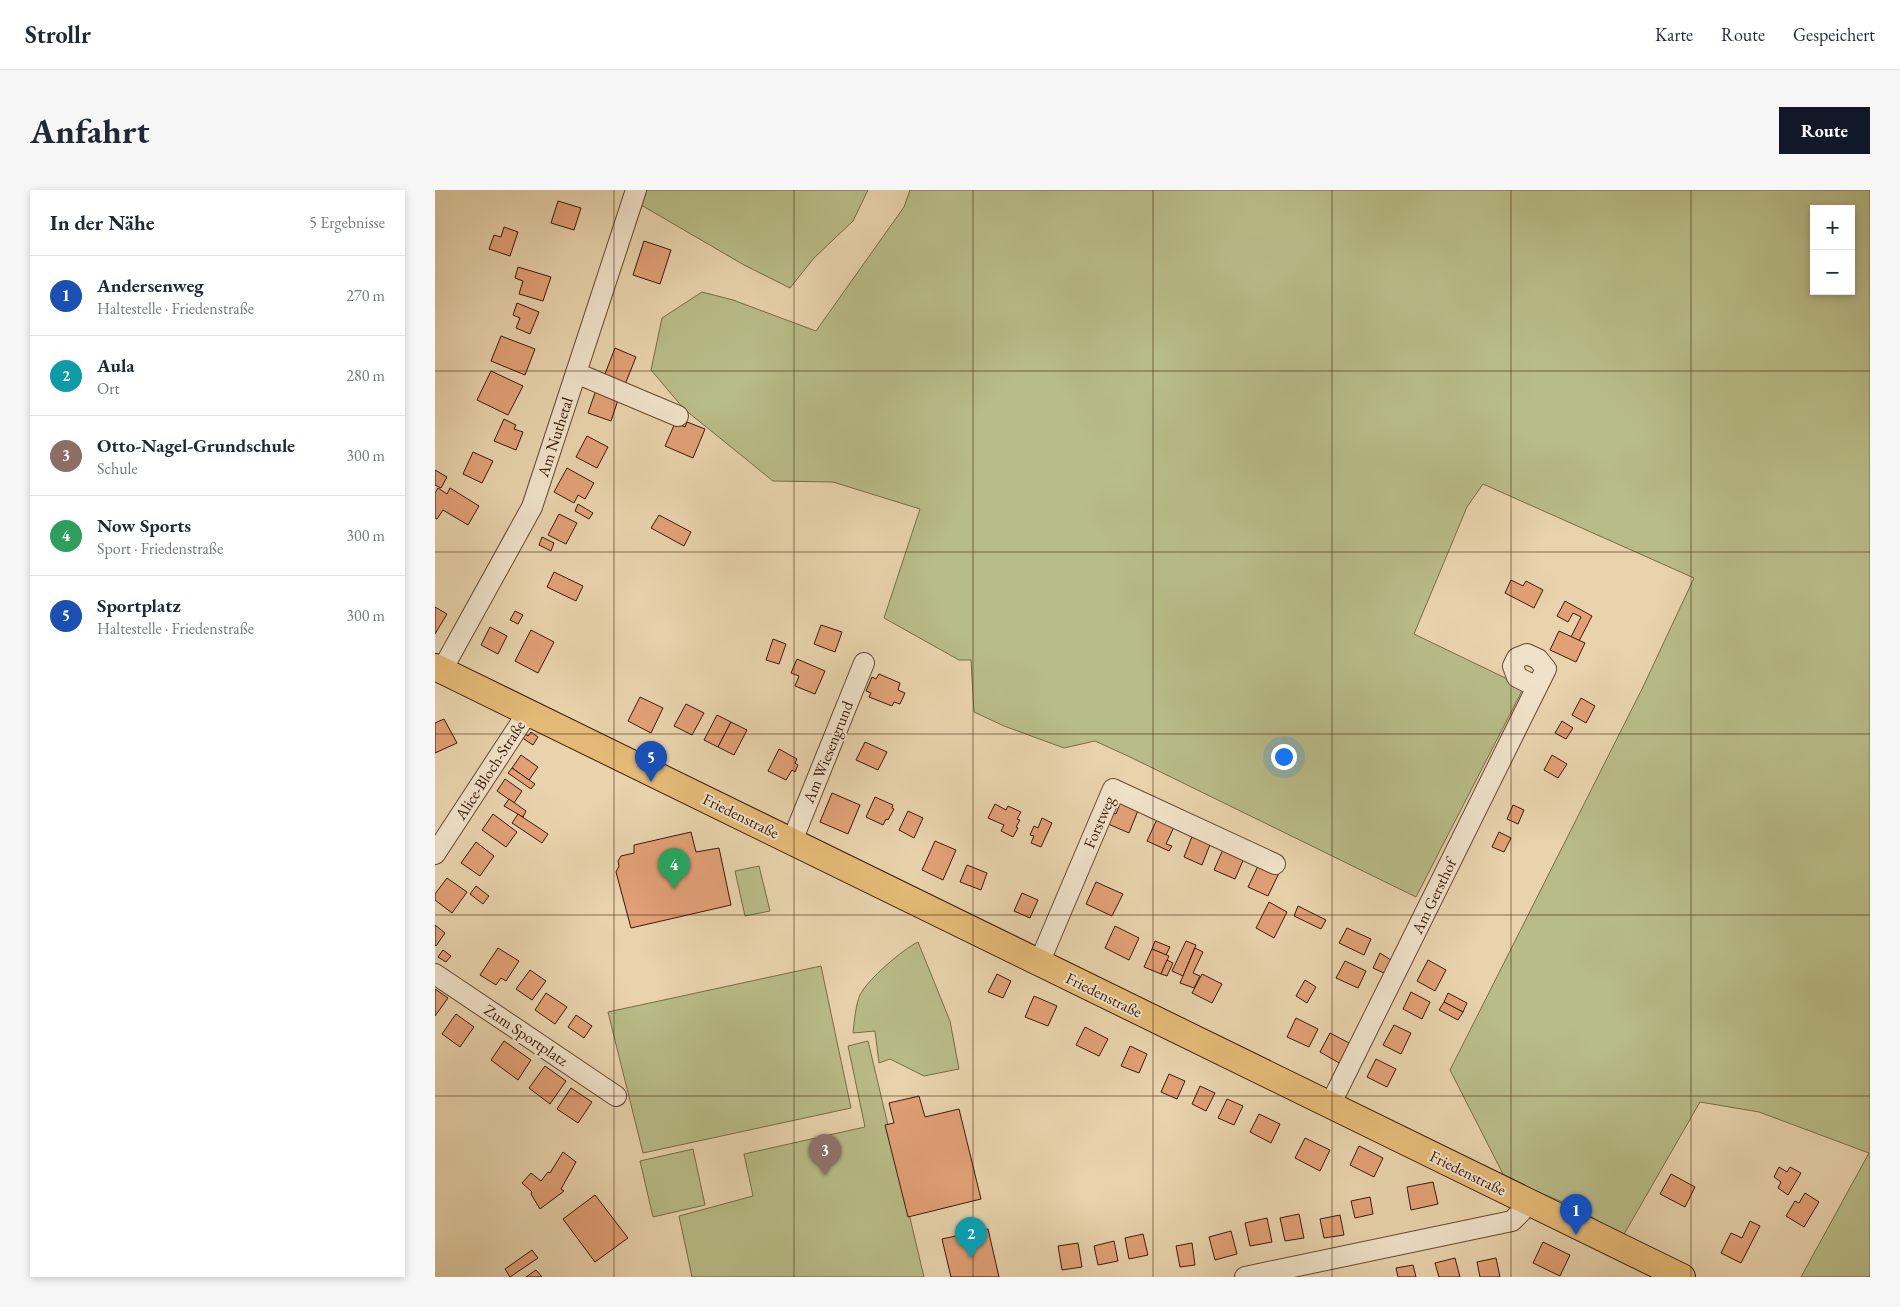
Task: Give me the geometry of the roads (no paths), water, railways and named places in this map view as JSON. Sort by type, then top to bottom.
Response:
[{"type":"main road","name":"Friedenstraße","points":[[438,668],[1682,1277]]},
{"type":"street","name":"Am Nuthetal","points":[[438,668],[532,507],[636,190]]},
{"type":"street","points":[[576,373],[678,416]]},
{"type":"street","name":"Am Wiesengrund","points":[[792,841],[864,663]]},
{"type":"street","name":"Am Gersthof","points":[[1330,1105],[1537,687]]},
{"type":"street","name":"Alice-Bloch-Straße","points":[[435,854],[528,712]]},
{"type":"street","name":"Forstweg","points":[[1039,963],[1113,789],[1275,864]]},
{"type":"street","name":"Zum Sportplatz","points":[[435,974],[616,1096]]},
{"type":"street","points":[[1245,1277],[1512,1220],[1522,1211],[1526,1201]]},
{"type":"place","name":"Sportplatz","points":[[651,782]]},
{"type":"place","name":"Now Sports","points":[[674,889]]},
{"type":"place","name":"Otto-Nagel-Grundschule","points":[[825,1175]]},
{"type":"place","name":"Andersenweg","points":[[1576,1235]]},
{"type":"place","name":"Aula","points":[[971,1258]]}]
